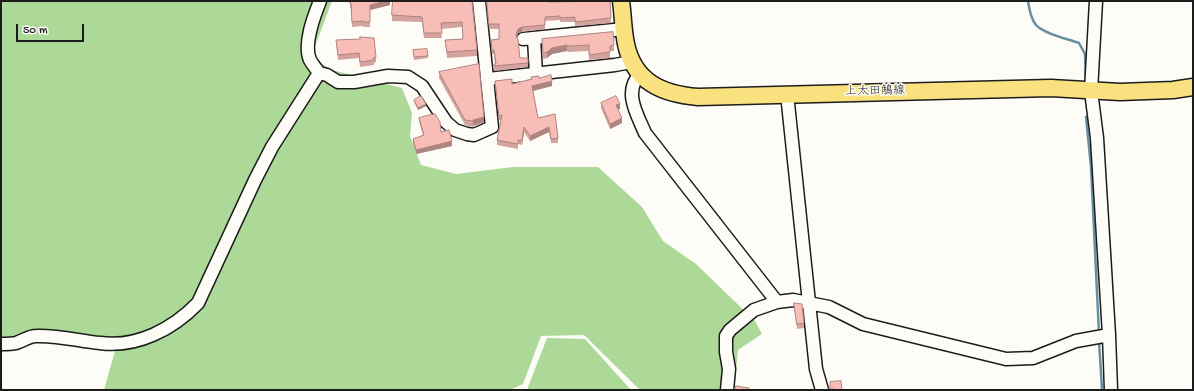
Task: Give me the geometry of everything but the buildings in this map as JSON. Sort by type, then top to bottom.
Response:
[{"type":"main road","points":[[622,1],[626,45],[635,68]]},
{"type":"main road","name":"上太田鵤線","points":[[635,68],[649,83],[662,91],[681,96],[698,97],[1051,88],[1091,91],[1173,90],[1193,87]]},
{"type":"street","points":[[320,1],[310,26],[308,45],[310,60],[319,73],[327,75],[338,82],[354,82],[388,76],[408,77],[422,86],[446,122],[455,130],[474,135],[492,127],[479,1]]},
{"type":"street","points":[[1096,1],[1091,91],[1097,138],[1111,390]]},
{"type":"street","points":[[536,74],[528,38],[624,29]]},
{"type":"street","points":[[488,79],[615,65],[635,68],[635,79],[631,93],[635,110],[645,133],[777,302]]},
{"type":"street","points":[[1,344],[16,343],[34,336],[57,337],[102,344],[126,344],[149,337],[187,315],[198,303],[255,180],[272,147],[319,73]]},
{"type":"street","points":[[787,94],[816,369],[822,390]]},
{"type":"street","points":[[727,390],[729,369],[726,352],[726,336],[736,324],[754,310],[777,302],[793,300],[809,303],[813,302],[829,307],[863,324],[1006,358],[1033,358],[1076,341],[1109,335]]},
{"type":"green space","points":[[1,1],[332,1],[311,57],[332,70],[402,88],[412,113],[410,136],[421,165],[456,174],[513,167],[598,167],[642,207],[663,241],[696,264],[755,321],[762,334],[738,350],[734,390],[640,390],[584,335],[541,336],[523,384],[510,390],[104,390],[117,344],[40,329],[16,343],[1,342]]},
{"type":"green space","points":[[547,338],[585,339],[631,390],[528,390]]},
{"type":"waterway","points":[[1028,1],[1033,20],[1036,25],[1050,34],[1079,43],[1085,54],[1086,83]]},
{"type":"waterway","points":[[1086,117],[1091,167],[1099,334]]},
{"type":"waterway","points":[[1099,341],[1102,390]]}]
